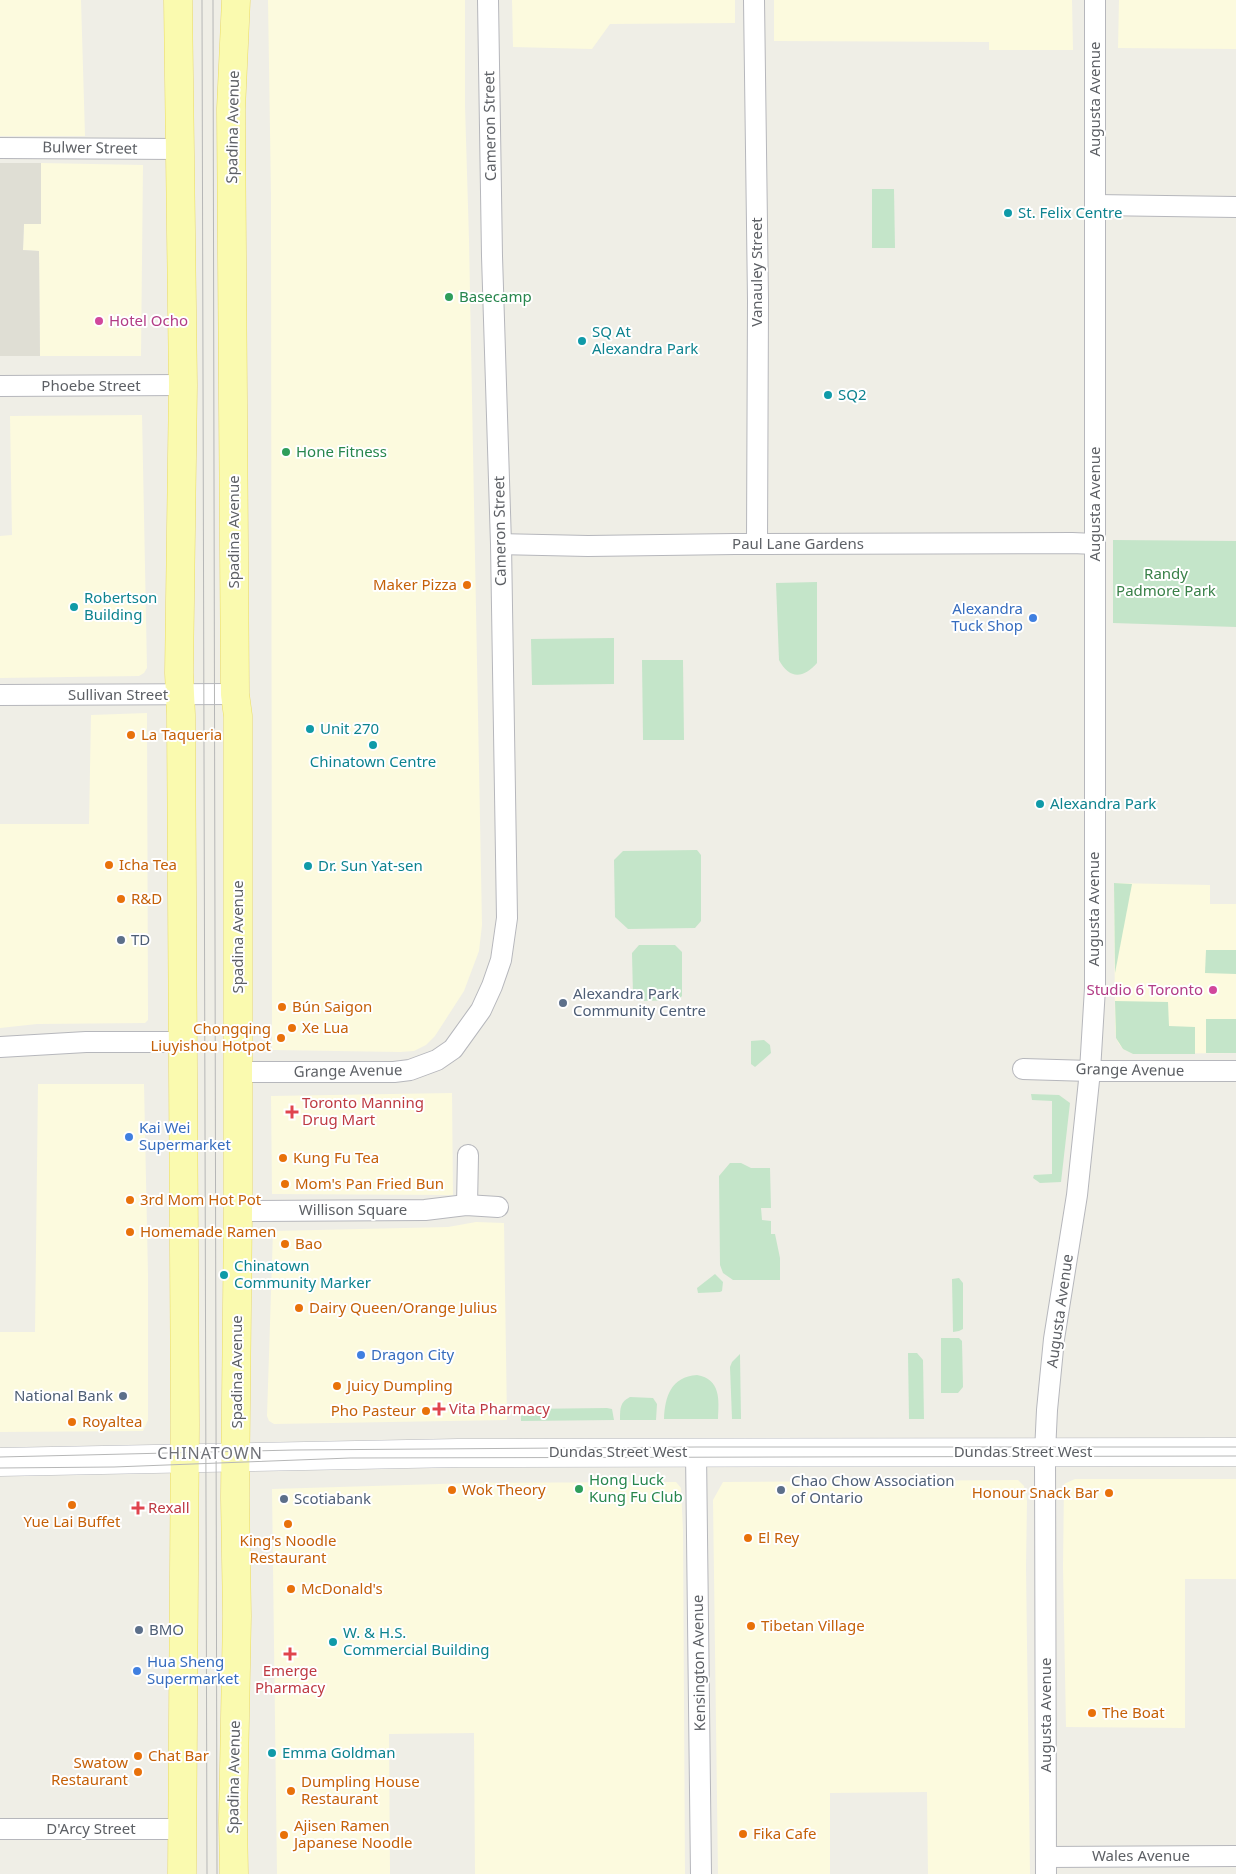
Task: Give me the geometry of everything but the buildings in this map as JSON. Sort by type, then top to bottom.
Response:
[{"type":"main road","points":[[178,0],[183,385],[179,673],[185,1459],[182,1874]]},
{"type":"main road","name":"Spadina Avenue","points":[[234,1874],[233,1820],[237,1616],[235,1498],[238,1211],[238,716],[235,694],[231,109],[236,0]]},
{"type":"main road","name":"Dundas Street West","points":[[0,1462],[458,1452],[1236,1452]]},
{"type":"street","name":"Cameron Street","points":[[453,1049],[481,1010],[492,986],[501,960],[507,918],[502,544],[492,256],[488,0]]},
{"type":"street","name":"Vanauley Street","points":[[754,0],[758,300],[757,544]]},
{"type":"street","name":"Augusta Avenue","points":[[1046,1865],[1045,1452],[1047,1410],[1054,1339],[1077,1195],[1090,1071],[1095,988],[1095,0]]},
{"type":"street","name":"Bulwer Street","points":[[0,148],[180,149]]},
{"type":"street","points":[[1095,205],[1236,206]]},
{"type":"street","name":"Phoebe Street","points":[[0,386],[183,385]]},
{"type":"street","name":"Paul Lane Gardens","points":[[502,544],[588,546],[1095,544]]},
{"type":"street","name":"Sullivan Street","points":[[0,695],[235,694]]},
{"type":"street","points":[[0,1047],[86,1042],[183,1042]]},
{"type":"street","name":"Grange Avenue","points":[[238,1072],[394,1072],[437,1060],[453,1049]]},
{"type":"street","name":"Grange Avenue","points":[[1024,1068],[1090,1071],[1236,1071]]},
{"type":"street","points":[[467,1205],[468,1155]]},
{"type":"street","name":"Willison Square","points":[[238,1211],[425,1210],[467,1205],[498,1207]]},
{"type":"street","name":"Kensington Avenue","points":[[696,1452],[701,1874]]},
{"type":"street","name":"D'Arcy Street","points":[[0,1829],[182,1829]]},
{"type":"street","name":"Wales Avenue","points":[[1046,1865],[1236,1856]]},
{"type":"shaded area","points":[[0,0],[81,0],[85,136],[0,136]]},
{"type":"shaded area","points":[[268,0],[465,0],[465,106],[482,925],[479,951],[464,991],[435,1036],[426,1045],[414,1051],[272,1050],[271,196]]},
{"type":"shaded area","points":[[512,0],[735,0],[735,23],[610,24],[592,49],[513,47]]},
{"type":"shaded area","points":[[774,0],[1072,0],[1073,50],[989,50],[989,42],[774,41]]},
{"type":"shaded area","points":[[1119,0],[1236,0],[1236,49],[1118,48]]},
{"type":"shaded area","points":[[0,163],[41,163],[41,224],[24,224],[23,250],[39,251],[40,356],[0,356]]},
{"type":"shaded area","points":[[41,163],[143,165],[141,356],[40,356],[39,251],[23,250],[24,224],[41,224]]},
{"type":"shaded area","points":[[142,415],[147,668],[139,676],[0,678],[0,536],[12,535],[10,416]]},
{"type":"shaded area","points":[[147,713],[148,1020],[145,1023],[37,1024],[0,1028],[0,824],[89,824],[91,715]]},
{"type":"shaded area","points":[[1114,883],[1210,885],[1210,904],[1236,904],[1236,1053],[1133,1054],[1123,1049],[1119,1044],[1116,1038],[1115,1027]]},
{"type":"shaded area","points":[[38,1084],[144,1084],[148,1275],[148,1420],[143,1431],[0,1432],[0,1332],[35,1332]]},
{"type":"shaded area","points":[[452,1093],[453,1195],[272,1194],[271,1096]]},
{"type":"shaded area","name":"Dragon City","points":[[476,1222],[504,1223],[507,1420],[274,1424],[269,1421],[267,1416],[273,1231],[448,1227]]},
{"type":"shaded area","points":[[1075,1479],[1236,1479],[1236,1579],[1185,1579],[1185,1728],[1066,1727],[1063,1567],[1064,1484]]},
{"type":"shaded area","points":[[1018,1480],[1024,1486],[1027,1501],[1026,1567],[1030,1874],[928,1874],[927,1792],[830,1793],[830,1874],[718,1874],[713,1500],[723,1482]]},
{"type":"shaded area","points":[[676,1482],[681,1488],[683,1530],[685,1874],[475,1874],[474,1733],[389,1734],[390,1874],[277,1874],[272,1489],[473,1483]]},
{"type":"green space","points":[[872,189],[894,189],[895,248],[872,248]]},
{"type":"green space","name":"Randy Padmore Park","points":[[1113,540],[1236,541],[1236,627],[1113,623]]},
{"type":"green space","points":[[817,582],[817,663],[807,672],[796,675],[787,671],[779,660],[776,583]]},
{"type":"green space","points":[[614,638],[614,684],[532,685],[531,639]]},
{"type":"green space","points":[[642,660],[683,660],[684,740],[643,740]]},
{"type":"green space","points":[[697,850],[701,855],[701,921],[695,928],[628,929],[615,917],[614,860],[623,851]]},
{"type":"green space","points":[[1114,883],[1132,884],[1115,973]]},
{"type":"green space","points":[[639,945],[675,945],[682,952],[682,996],[678,1000],[639,1001],[633,996],[632,953]]},
{"type":"green space","points":[[1206,950],[1236,950],[1236,974],[1205,973]]},
{"type":"green space","points":[[1115,1001],[1168,1002],[1169,1026],[1195,1027],[1195,1054],[1133,1054],[1123,1049],[1116,1038]]},
{"type":"green space","points":[[1206,1019],[1236,1019],[1236,1053],[1206,1053]]},
{"type":"green space","points":[[764,1040],[770,1045],[771,1053],[755,1067],[751,1064],[751,1041]]},
{"type":"green space","points":[[1031,1094],[1059,1095],[1070,1103],[1061,1182],[1040,1183],[1033,1178],[1034,1175],[1052,1174],[1052,1101],[1032,1100]]},
{"type":"green space","points":[[730,1163],[741,1163],[751,1168],[770,1168],[771,1208],[761,1208],[762,1220],[771,1221],[771,1234],[775,1234],[780,1258],[780,1280],[733,1280],[723,1273],[720,1265],[719,1176]]},
{"type":"green space","points":[[715,1274],[723,1282],[722,1291],[698,1293],[697,1288]]},
{"type":"green space","points":[[959,1278],[963,1283],[963,1329],[953,1332],[952,1279]]},
{"type":"green space","points":[[941,1338],[959,1338],[962,1341],[963,1387],[958,1393],[941,1393]]},
{"type":"green space","points":[[908,1353],[917,1353],[923,1360],[924,1419],[909,1419]]},
{"type":"green space","points":[[740,1354],[741,1419],[732,1419],[730,1367]]},
{"type":"green space","points":[[697,1375],[711,1381],[717,1391],[718,1419],[664,1419],[666,1403],[671,1389],[681,1379]]},
{"type":"green space","points":[[630,1397],[653,1398],[657,1404],[656,1420],[620,1420],[621,1406]]},
{"type":"green space","points":[[521,1409],[612,1409],[614,1420],[521,1421]]},
{"type":"tram line","points":[[202,0],[207,1874]]},
{"type":"tram line","points":[[213,0],[217,1874]]},
{"type":"tram line","points":[[0,1457],[294,1450],[697,1447],[1236,1447]]},
{"type":"tram line","points":[[0,1468],[114,1467],[350,1458],[1236,1456]]},
{"type":"place","name":"St. Felix Centre","points":[[1008,213]]},
{"type":"place","name":"Basecamp","points":[[449,297]]},
{"type":"place","name":"Hotel Ocho","points":[[99,321]]},
{"type":"place","name":"SQ At Alexandra Park","points":[[582,341]]},
{"type":"place","name":"SQ2","points":[[828,395]]},
{"type":"place","name":"Hone Fitness","points":[[286,452]]},
{"type":"place","name":"Maker Pizza","points":[[467,585]]},
{"type":"place","name":"Robertson Building","points":[[74,607]]},
{"type":"place","name":"Alexandra Tuck Shop","points":[[1033,618]]},
{"type":"place","name":"Unit 270","points":[[310,729]]},
{"type":"place","name":"La Taqueria","points":[[131,735]]},
{"type":"place","name":"Chinatown Centre","points":[[373,745]]},
{"type":"place","name":"Alexandra Park","points":[[1040,804]]},
{"type":"place","name":"Icha Tea","points":[[109,865]]},
{"type":"place","name":"Dr. Sun Yat-sen","points":[[308,866]]},
{"type":"place","name":"R&D","points":[[121,899]]},
{"type":"place","name":"TD","points":[[121,940]]},
{"type":"place","name":"Studio 6 Toronto","points":[[1213,990]]},
{"type":"place","name":"Alexandra Park Community Centre","points":[[563,1003]]},
{"type":"place","name":"Bún Saigon","points":[[282,1007]]},
{"type":"place","name":"Xe Lua","points":[[292,1028]]},
{"type":"place","name":"Chongqing Liuyishou Hotpot","points":[[281,1038]]},
{"type":"place","name":"Toronto Manning Drug Mart","points":[[292,1112]]},
{"type":"place","name":"Kai Wei Supermarket","points":[[129,1137]]},
{"type":"place","name":"Kung Fu Tea","points":[[283,1158]]},
{"type":"place","name":"Mom's Pan Fried Bun","points":[[285,1184]]},
{"type":"place","name":"3rd Mom Hot Pot","points":[[130,1200]]},
{"type":"place","name":"Homemade Ramen","points":[[130,1232]]},
{"type":"place","name":"Bao","points":[[285,1244]]},
{"type":"place","name":"Chinatown Community Marker","points":[[224,1275]]},
{"type":"place","name":"Dairy Queen/Orange Julius","points":[[299,1308]]},
{"type":"place","name":"Dragon City","points":[[361,1355]]},
{"type":"place","name":"Juicy Dumpling","points":[[337,1386]]},
{"type":"place","name":"National Bank","points":[[123,1396]]},
{"type":"place","name":"Vita Pharmacy","points":[[439,1409]]},
{"type":"place","name":"Pho Pasteur","points":[[426,1411]]},
{"type":"place","name":"Royaltea","points":[[72,1422]]},
{"type":"place","name":"Hong Luck Kung Fu Club","points":[[579,1489]]},
{"type":"place","name":"Wok Theory","points":[[452,1490]]},
{"type":"place","name":"Chao Chow Association of Ontario","points":[[781,1490]]},
{"type":"place","name":"Honour Snack Bar","points":[[1109,1493]]},
{"type":"place","name":"Scotiabank","points":[[284,1499]]},
{"type":"place","name":"Yue Lai Buffet","points":[[72,1505]]},
{"type":"place","name":"Rexall","points":[[138,1508]]},
{"type":"place","name":"King's Noodle Restaurant","points":[[288,1524]]},
{"type":"place","name":"El Rey","points":[[748,1538]]},
{"type":"place","name":"McDonald's","points":[[291,1589]]},
{"type":"place","name":"Tibetan Village","points":[[751,1626]]},
{"type":"place","name":"BMO","points":[[139,1630]]},
{"type":"place","name":"W. & H.S. Commercial Building","points":[[333,1642]]},
{"type":"place","name":"Emerge Pharmacy","points":[[290,1654]]},
{"type":"place","name":"Hua Sheng Supermarket","points":[[137,1671]]},
{"type":"place","name":"The Boat","points":[[1092,1713]]},
{"type":"place","name":"Emma Goldman","points":[[272,1753]]},
{"type":"place","name":"Chat Bar","points":[[138,1756]]},
{"type":"place","name":"Swatow Restaurant","points":[[138,1772]]},
{"type":"place","name":"Dumpling House Restaurant","points":[[291,1791]]},
{"type":"place","name":"Fika Cafe","points":[[743,1834]]},
{"type":"place","name":"Ajisen Ramen Japanese Noodle","points":[[284,1835]]},
{"type":"district","name":"CHINATOWN","points":[[210,1453]]}]
